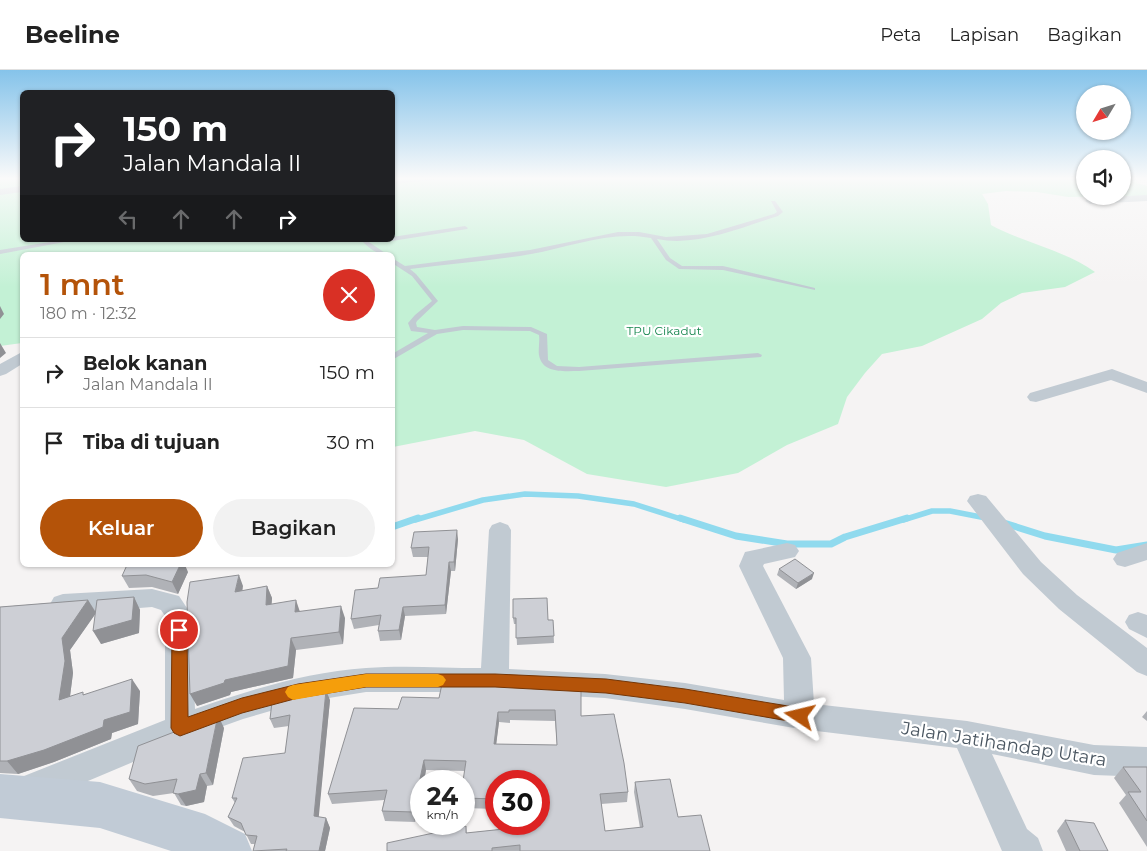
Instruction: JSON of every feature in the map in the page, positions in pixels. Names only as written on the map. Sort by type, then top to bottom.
[{"type":"street","points":[[0,371],[20,358]]},
{"type":"street","points":[[1036,398],[1112,374],[1147,388]]},
{"type":"street","points":[[978,501],[1032,568],[1068,602],[1147,664]]},
{"type":"street","points":[[495,680],[500,530]]},
{"type":"street","points":[[788,551],[753,558],[751,566],[797,658],[800,716]]},
{"type":"street","points":[[1125,559],[1147,551]]},
{"type":"street","points":[[38,605],[152,598],[170,603],[178,614],[180,728]]},
{"type":"street","name":"Jalan Jatihandap Utara","points":[[7,796],[180,728],[242,706],[298,691],[366,680],[495,680],[606,686],[685,696],[800,716],[967,735],[1094,760],[1147,762]]},
{"type":"street","points":[[967,735],[1015,841],[1025,851]]},
{"type":"street","points":[[7,796],[100,805],[206,838],[228,851]]},
{"type":"lane","points":[[406,268],[530,252],[618,234],[639,234],[666,239],[708,236],[767,219],[775,214]]},
{"type":"lane","points":[[395,239],[465,228]]},
{"type":"lane","points":[[653,237],[668,259],[681,268],[723,268],[813,289]]},
{"type":"lane","points":[[0,252],[60,242]]},
{"type":"lane","points":[[367,242],[381,252]]},
{"type":"lane","points":[[395,262],[406,268],[424,286],[435,301],[416,316],[412,323],[414,329],[435,332],[463,328],[531,329],[543,334],[543,357],[547,365],[556,368],[579,369],[758,355]]},
{"type":"lane","points":[[395,356],[435,332]]},
{"type":"green space","name":"TPU Cikadut","points":[[0,214],[20,214],[20,242],[395,242],[395,214],[989,214],[991,225],[1057,252],[1095,272],[1065,287],[1022,293],[1001,303],[982,319],[922,346],[882,354],[847,397],[838,424],[787,445],[738,473],[666,487],[587,474],[524,440],[475,431],[395,447],[395,252],[20,252],[20,343],[0,346]]},
{"type":"building","points":[[457,530],[454,562],[449,562],[445,605],[403,607],[399,630],[378,631],[381,615],[351,619],[355,590],[378,588],[380,578],[426,575],[429,547],[411,548],[414,532]]},
{"type":"building","points":[[795,559],[814,573],[798,583],[779,569]]},
{"type":"building","points":[[126,567],[179,567],[172,582],[146,575],[122,576]]},
{"type":"building","points":[[239,575],[235,592],[267,586],[266,605],[296,600],[295,612],[341,606],[339,632],[291,638],[288,666],[225,680],[224,683],[190,694],[187,602],[190,582]]},
{"type":"building","points":[[134,597],[132,620],[93,631],[97,600]]},
{"type":"building","points":[[547,598],[548,620],[553,620],[554,636],[516,638],[516,618],[513,618],[513,599]]},
{"type":"building","points":[[88,600],[62,638],[65,661],[59,700],[83,692],[83,695],[132,679],[130,712],[104,720],[103,727],[44,750],[7,761],[0,761],[0,607]]},
{"type":"building","points":[[442,684],[581,688],[581,716],[614,714],[624,763],[628,792],[600,794],[605,831],[643,827],[635,782],[670,779],[678,817],[701,815],[710,851],[520,851],[520,845],[492,848],[492,851],[387,851],[387,843],[424,835],[475,835],[475,832],[485,831],[485,835],[550,835],[550,770],[485,770],[485,799],[475,798],[475,770],[465,770],[466,761],[424,760],[422,770],[410,770],[410,812],[382,811],[387,790],[328,794],[354,708],[398,709],[402,697],[439,698]],"holes":[[[509,710],[555,710],[557,745],[494,744],[498,712],[509,712]]]},
{"type":"building","points":[[326,690],[314,816],[326,818],[319,851],[286,851],[287,849],[253,851],[257,836],[246,835],[241,823],[228,817],[237,798],[232,798],[243,758],[285,753],[290,715],[270,719],[272,702],[295,695]]},
{"type":"building","points":[[218,715],[206,773],[200,774],[196,790],[178,794],[173,793],[177,779],[145,784],[129,779],[138,746]]},
{"type":"building","points":[[1123,767],[1147,767],[1147,821],[1128,792],[1141,792]]},
{"type":"building","points":[[1065,820],[1094,823],[1108,851],[1080,851]]},
{"type":"waterway","points":[[415,520],[483,500],[525,494],[578,496],[634,504],[684,520]]},
{"type":"waterway","points":[[903,520],[932,511],[950,511],[986,518]]},
{"type":"waterway","points":[[395,526],[418,518]]},
{"type":"waterway","points":[[680,518],[736,536],[787,544],[831,544],[845,537],[907,518]]},
{"type":"waterway","points":[[1004,523],[1045,536],[1116,550],[1147,545]]},
{"type":"slow traffic","points":[[293,692],[366,680],[438,680]]},
{"type":"route","points":[[179,630],[180,728],[242,706],[298,691],[366,680],[495,680],[606,686],[685,696],[800,716]]}]
